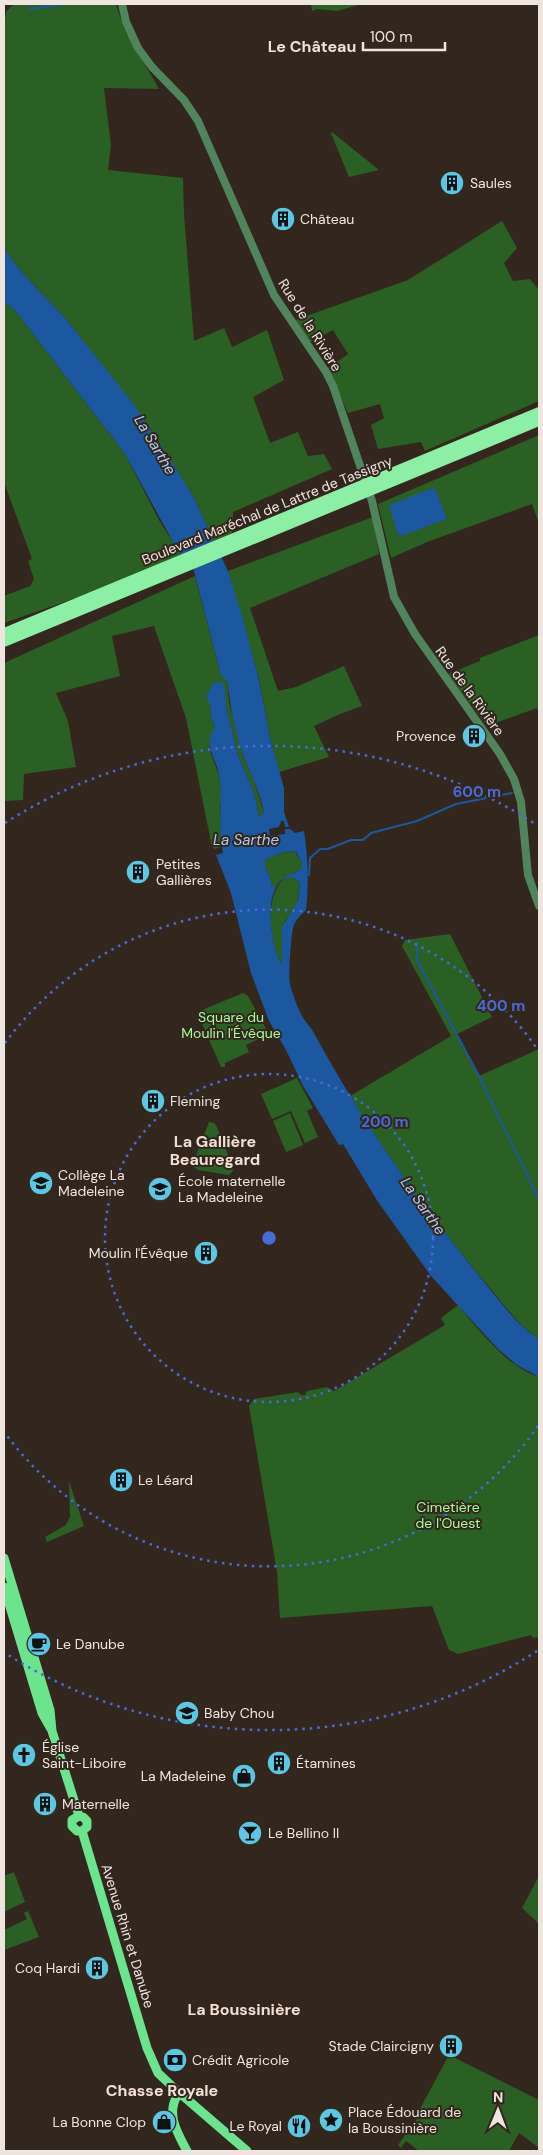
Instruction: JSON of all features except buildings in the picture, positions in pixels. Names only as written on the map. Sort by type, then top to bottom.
[{"type":"highway","name":"Boulevard Maréchal de Lattre de Tassigny","points":[[382,482],[539,412]]},
{"type":"highway","name":"Boulevard Maréchal de Lattre de Tassigny","points":[[4,642],[157,575],[382,482],[539,421]]},
{"type":"highway","name":"Boulevard Maréchal de Lattre de Tassigny","points":[[4,633],[157,575]]},
{"type":"highway","points":[[4,628],[50,614]]},
{"type":"main road","points":[[4,1558],[47,1698],[50,1710],[50,1728]]},
{"type":"main road","points":[[4,1587],[42,1713],[50,1728]]},
{"type":"main road","name":"Avenue Rhin et Danube","points":[[50,1728],[79,1816],[85,1818],[87,1823],[86,1828],[82,1831],[148,2048],[158,2073],[178,2094],[247,2151]]},
{"type":"main road","points":[[178,2094],[172,2105],[172,2112],[175,2124],[187,2151]]},
{"type":"street","name":"Rue de la Rivière","points":[[122,4],[126,22],[138,48],[152,67],[184,100],[198,122],[274,295],[326,372],[333,386],[373,506],[394,597],[414,634],[500,754],[514,779],[521,802],[528,876],[539,906]]},
{"type":"green space","points":[[14,4],[116,4],[124,28],[159,89],[104,88],[111,145],[108,170],[183,178],[194,341],[224,328],[232,347],[267,330],[284,380],[253,397],[270,443],[298,432],[308,456],[324,454],[332,469],[233,512],[232,533],[215,543],[194,498],[144,419],[65,318],[18,268],[4,248],[4,27],[6,12]]},
{"type":"green space","points":[[311,4],[362,4],[337,11],[317,9],[312,11]]},
{"type":"green space","points":[[332,132],[379,170],[349,177]]},
{"type":"green space","points":[[502,221],[517,248],[504,263],[513,281],[530,279],[539,290],[539,401],[425,451],[421,442],[378,449],[371,425],[384,418],[380,404],[348,413],[328,368],[348,354],[333,330],[310,342],[295,320],[408,280]]},
{"type":"green space","points":[[4,301],[18,314],[125,454],[159,520],[181,555],[102,589],[4,623],[4,596],[30,586],[34,579],[28,561],[32,559],[4,482]]},
{"type":"green space","points":[[539,435],[539,524],[532,504],[427,542],[391,558],[378,504]]},
{"type":"green space","points":[[373,517],[379,554],[250,608],[278,691],[296,687],[344,666],[362,706],[314,726],[329,757],[279,772],[258,675],[228,571]]},
{"type":"green space","points":[[195,576],[220,672],[227,680],[229,702],[243,755],[264,812],[259,817],[254,793],[238,755],[225,702],[210,704],[211,717],[215,727],[209,748],[219,775],[222,800],[220,805],[221,847],[215,849],[212,847],[186,718],[154,626],[112,636],[120,676],[56,693],[68,721],[76,767],[24,774],[23,800],[5,801],[4,663]]},
{"type":"green space","points":[[539,635],[539,715],[537,708],[487,726],[448,674],[480,661],[480,658]]},
{"type":"green space","points":[[288,851],[295,852],[302,863],[302,867],[297,872],[285,876],[275,887],[272,887],[265,867],[265,861],[268,858]]},
{"type":"green space","points":[[288,877],[293,877],[300,883],[297,905],[285,921],[282,965],[274,945],[271,918],[275,893],[280,883]]},
{"type":"green space","points":[[450,934],[492,1017],[457,1034],[479,1076],[539,1049],[539,1339],[510,1312],[448,1237],[397,1168],[350,1096],[451,1036],[402,946],[405,940]]},
{"type":"green space","name":"Square du Moulin l'Évêque","points":[[243,993],[248,996],[269,1034],[246,1045],[249,1052],[225,1063],[225,1067],[221,1067],[197,1012]]},
{"type":"green space","points":[[297,1078],[313,1108],[307,1111],[318,1137],[305,1143],[291,1111],[272,1119],[261,1094]]},
{"type":"green space","points":[[290,1113],[303,1145],[286,1152],[273,1121]]},
{"type":"green space","points":[[209,1122],[214,1123],[217,1127],[232,1165],[233,1171],[229,1175],[198,1170],[192,1166]]},
{"type":"green space","name":"Cimetière de l'Ouest","points":[[458,1305],[494,1347],[516,1365],[539,1377],[539,1637],[533,1638],[531,1635],[458,1654],[449,1650],[432,1606],[280,1618],[277,1572],[249,1406],[254,1399],[298,1392],[301,1395],[305,1395],[307,1391],[327,1387],[334,1391],[445,1325],[441,1318]]},
{"type":"green space","points":[[69,1481],[84,1526],[47,1542],[45,1537],[66,1525],[70,1517]]},
{"type":"green space","points":[[14,1872],[25,1902],[4,1912],[4,1876]]},
{"type":"green space","points":[[539,1876],[539,1924],[522,1908]]},
{"type":"green space","points":[[28,1911],[39,1937],[4,1950],[4,1930],[27,1919],[24,1913]]},
{"type":"green space","points":[[449,2055],[539,2100],[539,2148],[519,2133],[509,2151],[419,2151],[406,2141],[401,2148],[398,2145],[417,2119],[415,2118]]},
{"type":"water","name":"La Sarthe","points":[[4,248],[18,268],[65,318],[132,402],[194,498],[228,571],[243,619],[258,676],[271,742],[284,788],[284,812],[289,827],[285,827],[284,821],[281,821],[279,827],[269,829],[270,836],[285,834],[285,829],[290,829],[295,833],[304,831],[308,870],[306,910],[293,928],[289,980],[297,1005],[351,1098],[390,1158],[432,1216],[506,1309],[522,1326],[539,1339],[539,1377],[517,1365],[498,1349],[431,1276],[378,1202],[343,1144],[339,1145],[303,1086],[286,1050],[269,1021],[251,973],[231,893],[216,855],[223,853],[220,834],[220,785],[210,745],[211,733],[215,727],[211,717],[210,704],[206,697],[213,684],[218,681],[224,684],[226,706],[238,755],[254,793],[259,817],[264,812],[238,738],[227,680],[223,678],[220,672],[193,567],[179,553],[125,454],[18,314],[4,301]],"holes":[[[288,851],[296,852],[302,867],[297,872],[285,876],[275,887],[272,887],[265,867],[265,861],[268,858]],[[293,877],[300,883],[298,901],[282,927],[282,965],[274,944],[271,914],[272,900],[276,888],[283,880]]]},
{"type":"water","points":[[430,489],[435,489],[447,519],[401,536],[397,532],[389,505]]},
{"type":"waterway","points":[[29,9],[66,4]]},
{"type":"waterway","points":[[309,875],[310,858],[320,849],[328,849],[351,840],[363,840],[371,833],[417,821],[456,804],[512,793]]},
{"type":"waterway","points":[[417,943],[417,960],[479,1076],[539,1200]]},
{"type":"place","name":"Saules","points":[[452,183]]},
{"type":"place","name":"Château","points":[[283,219]]},
{"type":"place","name":"Provence","points":[[474,736]]},
{"type":"place","name":"Petites Gallières","points":[[138,872]]},
{"type":"place","name":"Fleming","points":[[153,1101]]},
{"type":"place","name":"Collège La Madeleine","points":[[41,1183]]},
{"type":"place","name":"École maternelle La Madeleine","points":[[160,1189]]},
{"type":"place","name":"Moulin l'Évêque","points":[[206,1253]]},
{"type":"place","name":"Le Léard","points":[[121,1480]]},
{"type":"place","name":"Le Danube","points":[[39,1644]]},
{"type":"place","name":"Baby Chou","points":[[187,1713]]},
{"type":"place","name":"Église Saint-Liboire","points":[[24,1755]]},
{"type":"place","name":"Étamines","points":[[279,1763]]},
{"type":"place","name":"La Madeleine","points":[[244,1776]]},
{"type":"place","name":"Maternelle","points":[[45,1804]]},
{"type":"place","name":"Le Bellino II","points":[[250,1833]]},
{"type":"place","name":"Coq Hardi","points":[[97,1968]]},
{"type":"place","name":"Stade Claircigny","points":[[451,2046]]},
{"type":"place","name":"Crédit Agricole","points":[[175,2060]]},
{"type":"place","name":"Place Édouard de la Boussinière","points":[[331,2120]]},
{"type":"place","name":"La Bonne Clop","points":[[164,2122]]},
{"type":"place","name":"Le Royal","points":[[299,2126]]},
{"type":"district","name":"Le Château","points":[[312,46]]},
{"type":"district","name":"La Gallière Beauregard","points":[[215,1150]]},
{"type":"district","name":"La Boussinière","points":[[244,2009]]},
{"type":"district","name":"Chasse Royale","points":[[162,2090]]}]
